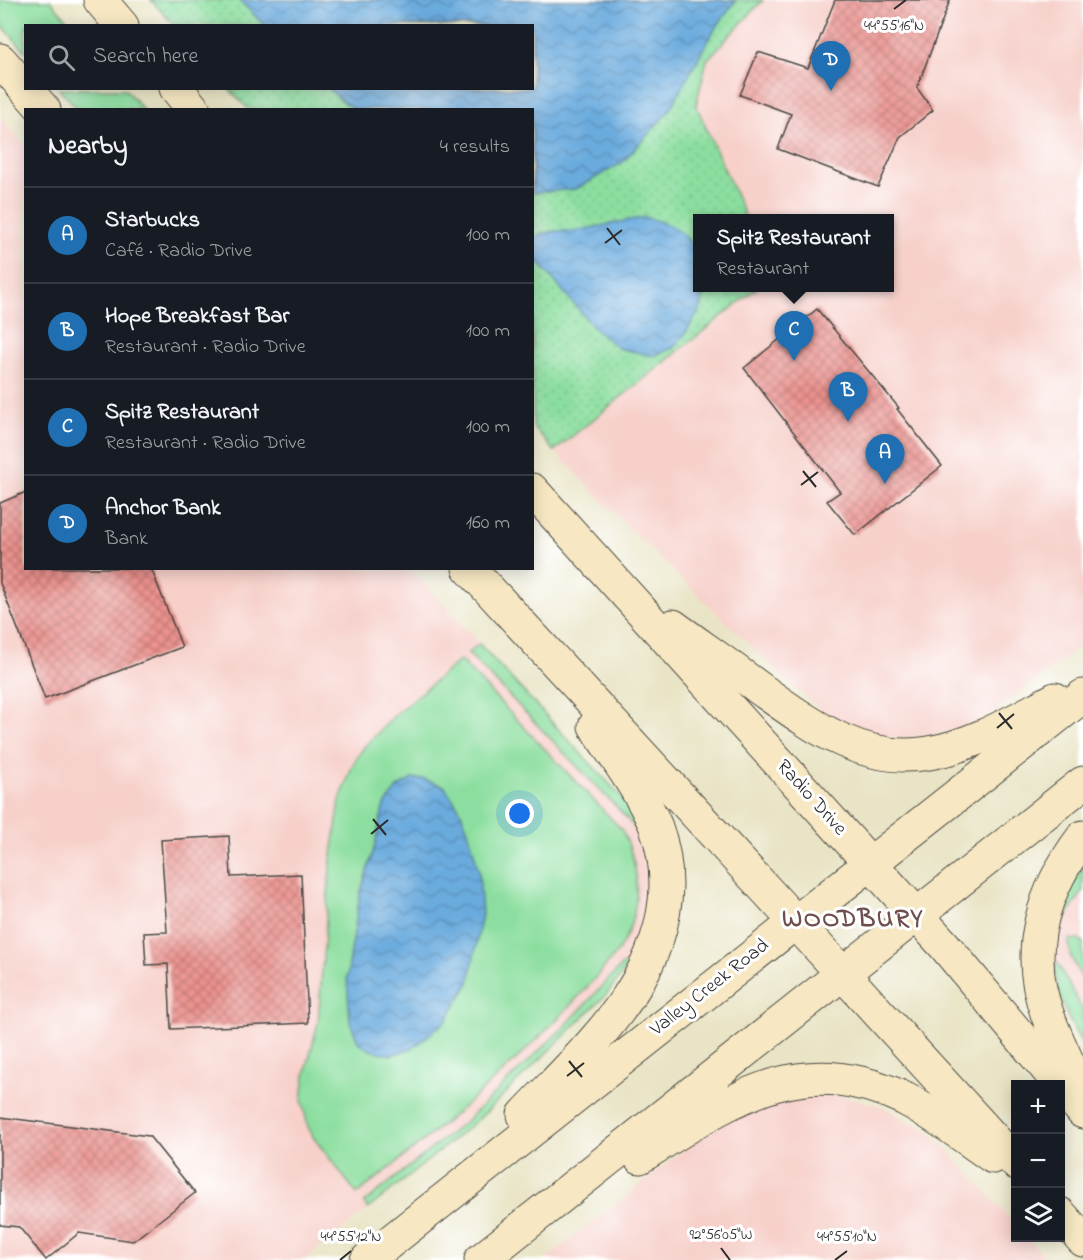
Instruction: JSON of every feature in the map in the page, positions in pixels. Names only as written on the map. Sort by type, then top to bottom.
[{"type":"main road","points":[[100,0],[120,24]]},
{"type":"main road","points":[[0,60],[24,87]]},
{"type":"main road","points":[[26,90],[42,108]]},
{"type":"main road","points":[[178,90],[192,108]]},
{"type":"main road","name":"Radio Drive","points":[[534,492],[944,945],[1083,1112]]},
{"type":"main road","points":[[471,570],[1011,1158]]},
{"type":"main road","points":[[623,590],[818,728],[848,743],[885,754],[928,753],[965,743],[1083,684]]},
{"type":"main road","points":[[451,1194],[594,1039],[628,998],[655,949],[663,918],[666,895],[665,866],[656,828],[637,792],[548,653]]},
{"type":"main road","name":"Valley Creek Road","points":[[367,1260],[1083,696]]},
{"type":"main road","points":[[488,1255],[1083,783]]},
{"type":"main road","points":[[1083,837],[1062,868],[1046,902],[1039,929],[1037,956],[1041,992],[1047,1015],[1083,1094]]},
{"type":"main road","points":[[488,1255],[710,1113],[753,1091],[792,1081],[815,1079],[848,1082],[896,1095],[933,1116],[1011,1170]]},
{"type":"main road","points":[[1065,1220],[1083,1240]]},
{"type":"shaded area","points":[[763,0],[1083,0],[1083,644],[976,723],[931,736],[899,738],[869,733],[847,725],[823,712],[787,681],[618,517],[554,451],[752,292],[894,292],[894,214],[744,214],[696,105],[707,60]]},
{"type":"shaded area","points":[[0,118],[24,145],[24,570],[412,570],[617,792],[639,829],[648,857],[650,886],[644,931],[623,975],[615,986],[470,1128],[304,1260],[0,1260]]},
{"type":"shaded area","points":[[1083,864],[1083,1044],[1067,1019],[1054,963],[1058,919]]},
{"type":"shaded area","points":[[800,1096],[847,1097],[878,1105],[921,1127],[947,1149],[1011,1220],[1011,1242],[1031,1242],[1047,1260],[545,1260],[700,1137],[761,1104]]},
{"type":"green space","points":[[0,0],[50,0],[71,24],[24,24],[24,50],[0,23]]},
{"type":"green space","points":[[151,0],[763,0],[707,60],[696,105],[744,214],[693,214],[693,292],[752,292],[554,451],[534,428],[534,108],[247,108],[230,90],[534,90],[534,24],[173,24]]},
{"type":"green space","points":[[60,90],[126,90],[142,108],[77,108]]},
{"type":"green space","points":[[479,644],[617,792],[639,829],[635,828],[468,653]]},
{"type":"green space","points":[[460,660],[622,830],[629,845],[636,875],[632,922],[618,951],[590,984],[527,1049],[426,1139],[357,1194],[314,1138],[308,1127],[302,1100],[305,1075],[318,1023],[330,869],[340,800],[353,764],[364,747],[396,714]]},
{"type":"green space","points":[[1083,864],[1083,891],[1064,920],[1059,919],[1064,900]]},
{"type":"green space","points":[[1069,939],[1083,941],[1083,980],[1070,955]]},
{"type":"green space","points":[[1057,962],[1083,1011],[1083,1044],[1067,1015],[1060,995],[1054,963]]},
{"type":"green space","points":[[626,963],[630,964],[605,996],[479,1119],[368,1209],[364,1203],[466,1121],[565,1026]]},
{"type":"water","points":[[239,0],[736,0],[713,32],[669,111],[622,163],[576,189],[534,193],[534,108],[353,108],[330,90],[534,90],[534,24],[263,24]]},
{"type":"water","points":[[645,217],[672,227],[688,240],[693,248],[693,292],[703,292],[702,306],[685,334],[673,348],[653,356],[618,348],[595,329],[534,257],[534,240],[538,235],[553,231],[575,231]]},
{"type":"water","points":[[412,779],[423,779],[444,786],[459,808],[468,830],[479,872],[482,914],[469,983],[446,1021],[413,1048],[391,1055],[370,1050],[358,1042],[350,1022],[347,978],[360,894],[374,849],[383,808],[397,788]]},
{"type":"building","points":[[835,0],[950,0],[917,88],[933,110],[900,137],[878,187],[778,149],[791,114],[740,95],[758,52],[808,68]]},
{"type":"building","points":[[817,309],[899,408],[897,409],[942,466],[855,535],[827,501],[840,492],[744,368]]},
{"type":"building","points":[[24,493],[24,570],[152,570],[182,647],[45,699],[0,583],[0,503]]},
{"type":"building","points":[[229,836],[231,877],[301,874],[308,1023],[171,1029],[168,964],[146,965],[144,933],[167,932],[161,840]]},
{"type":"building","points":[[0,1117],[149,1136],[195,1193],[133,1241],[79,1233],[46,1260],[19,1227],[0,1225]]},
{"type":"place","name":"Anchor Bank","points":[[831,91]]},
{"type":"place","name":"Spitz Restaurant","points":[[794,361]]},
{"type":"place","name":"Hope Breakfast Bar","points":[[848,422]]},
{"type":"place","name":"Starbucks","points":[[885,484]]},
{"type":"district","name":"WOODBURY","points":[[853,920]]}]
